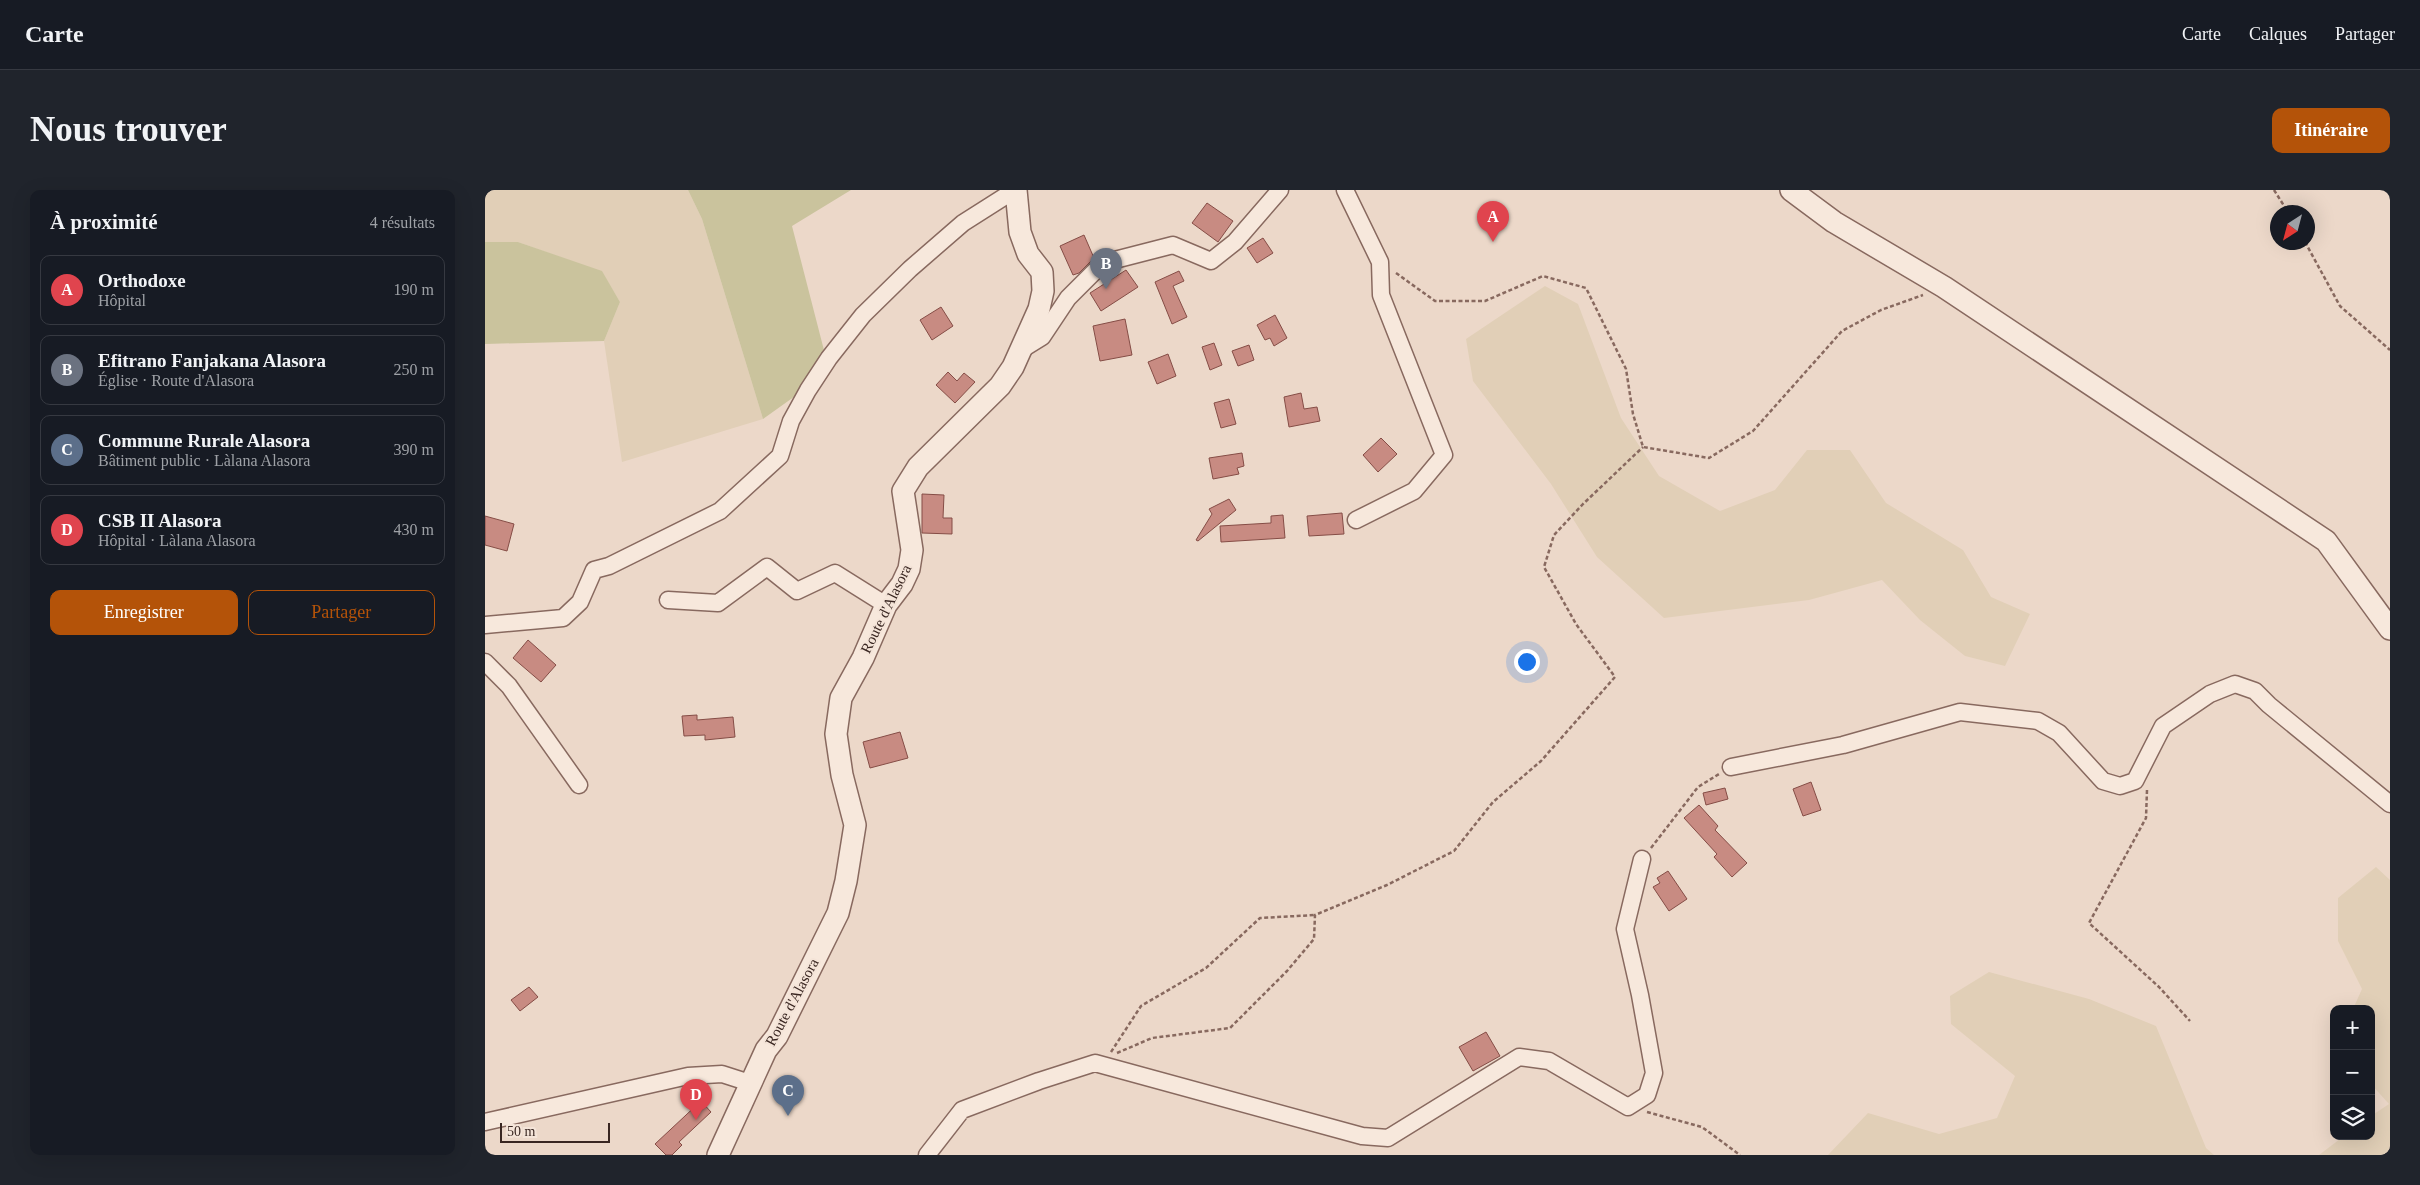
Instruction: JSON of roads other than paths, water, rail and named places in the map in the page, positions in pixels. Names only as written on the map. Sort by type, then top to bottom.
[{"type":"street","name":"Route d'Alasora","points":[[718,1155],[750,1083],[767,1050],[777,1036],[838,913],[855,825],[842,775],[836,734],[841,698],[863,658],[886,604],[902,584],[909,569],[912,550],[903,491],[918,467],[1000,386],[1021,350],[1039,309],[1043,291],[1042,272],[1028,254],[1020,232],[1015,190]]},
{"type":"street","points":[[485,625],[563,618],[580,602],[594,570],[609,566],[720,511],[780,456],[791,421],[808,390],[829,358],[863,315],[910,269],[963,223],[1015,190]]},
{"type":"street","points":[[1021,350],[1042,337],[1068,298],[1103,263],[1173,245],[1211,261],[1235,242],[1280,190]]},
{"type":"street","points":[[1345,190],[1380,262],[1381,295],[1443,455],[1414,491],[1356,520]]},
{"type":"street","points":[[1791,190],[1834,222],[1944,287],[2325,540],[2390,628]]},
{"type":"street","points":[[668,600],[718,603],[767,567],[797,591],[835,573],[886,604]]},
{"type":"street","points":[[485,662],[509,686],[579,784]]},
{"type":"street","points":[[1731,767],[1843,744],[1959,712],[2039,722],[2059,733],[2103,781],[2120,786],[2135,781],[2163,726],[2210,694],[2235,684],[2255,691],[2269,705],[2390,804]]},
{"type":"street","points":[[927,1155],[962,1110],[1039,1080],[1095,1063],[1362,1136],[1388,1138],[1519,1058],[1549,1062],[1627,1107],[1647,1095],[1654,1072],[1640,995],[1625,929],[1642,859]]},
{"type":"street","points":[[485,1122],[688,1076],[722,1074],[750,1083]]},
{"type":"place","name":"Orthodoxe","points":[[1493,242]]},
{"type":"place","name":"Efitrano Fanjakana Alasora","points":[[1106,289]]},
{"type":"place","name":"Commune Rurale Alasora","points":[[788,1116]]},
{"type":"place","name":"CSB II Alasora","points":[[696,1120]]}]
